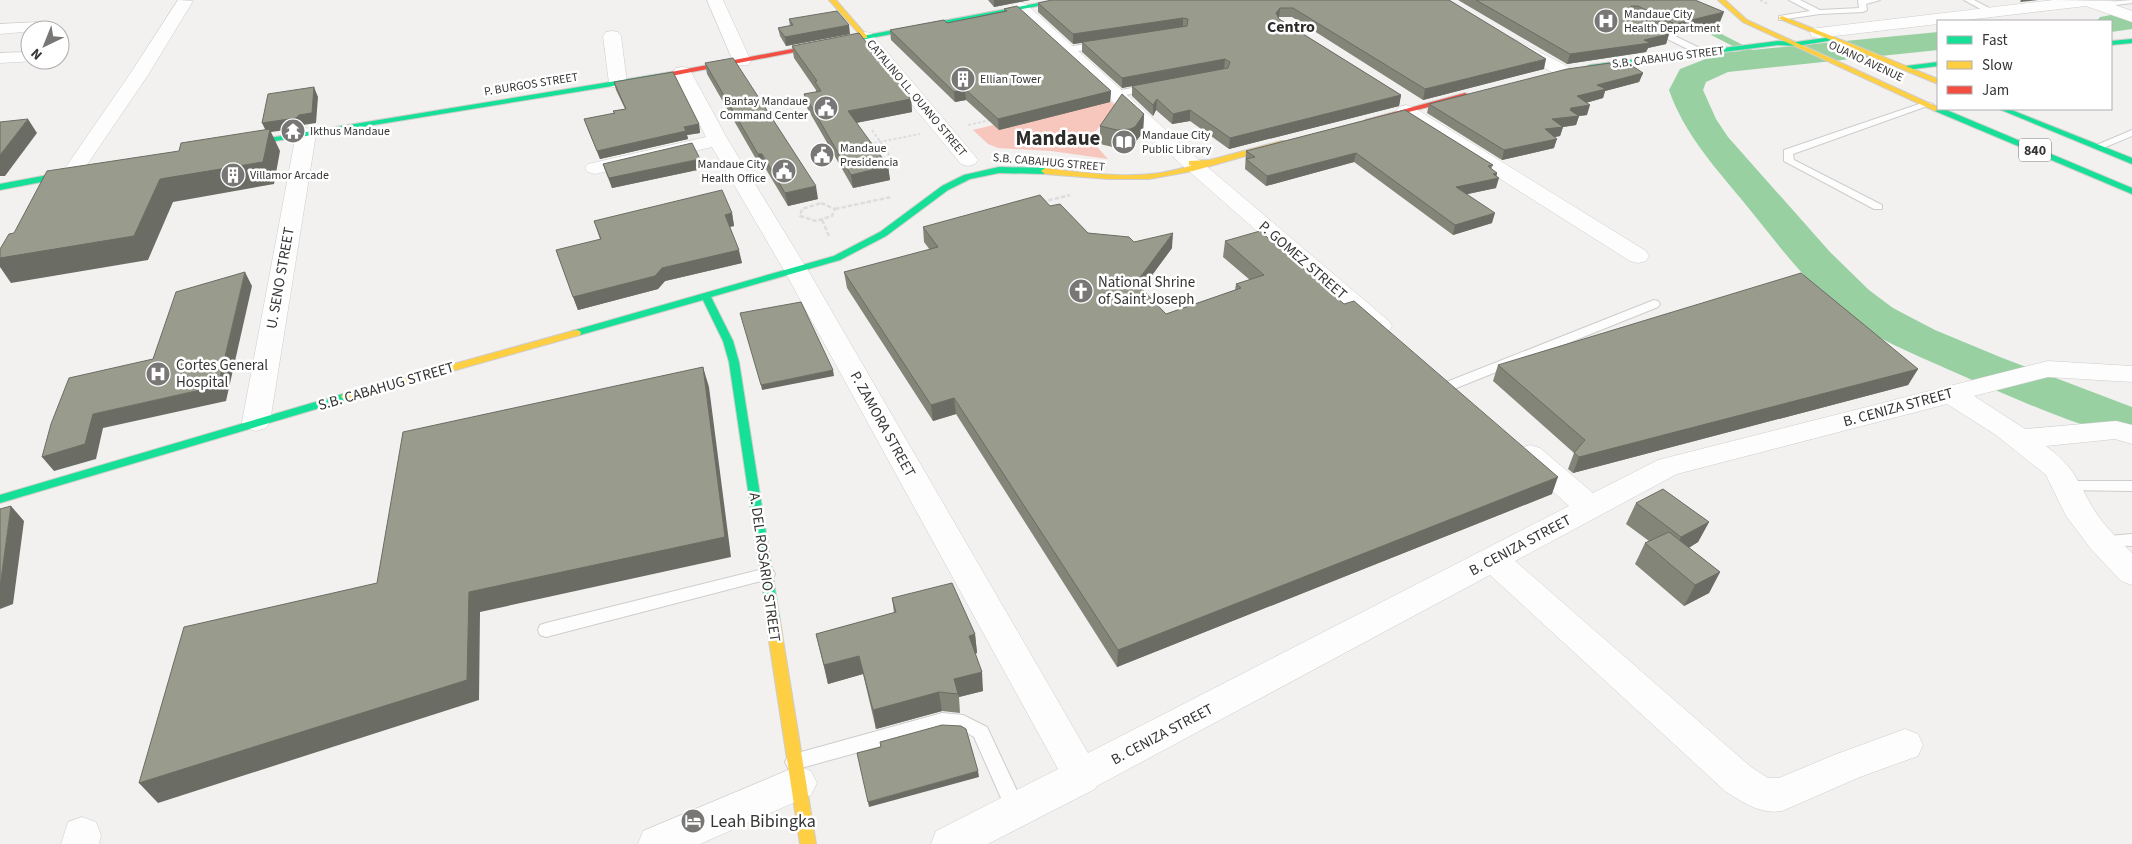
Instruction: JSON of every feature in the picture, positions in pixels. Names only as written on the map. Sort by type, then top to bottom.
[{"type":"main road","points":[[832,0],[865,37]]},
{"type":"main road","name":"P. BURGOS STREET","points":[[230,147],[682,72],[1020,7],[1066,0]]},
{"type":"main road","name":"840","points":[[1722,0],[1749,7]]},
{"type":"main road","name":"840","points":[[1722,0],[1745,21],[1780,40]]},
{"type":"main road","name":"OUANO AVENUE","points":[[1778,16],[1937,82]]},
{"type":"main road","name":"S.B. CABAHUG STREET","points":[[1544,76],[1571,70],[1761,45],[1780,40],[1831,38]]},
{"type":"main road","name":"S.B. CABAHUG STREET","points":[[1800,46],[1831,38]]},
{"type":"main road","name":"OUANO AVENUE","points":[[1780,40],[1800,46],[1935,107]]},
{"type":"main road","points":[[1906,68],[1937,64]]},
{"type":"main road","points":[[1359,123],[1408,105],[1476,93]]},
{"type":"main road","name":"OUANO AVENUE","points":[[1942,110],[2132,192]]},
{"type":"main road","name":"840","points":[[2005,110],[2132,161]]},
{"type":"main road","name":"S.B. CABAHUG STREET","points":[[0,499],[256,422],[706,296],[786,270],[825,262],[874,239],[897,224],[936,188],[970,164],[1134,179],[1199,165],[1292,140]]},
{"type":"main road","name":"S.B. CABAHUG STREET","points":[[1033,159],[1108,168],[1199,165]]},
{"type":"main road","points":[[0,187],[80,172]]},
{"type":"main road","name":"S.B. CABAHUG STREET","points":[[786,270],[828,244]]},
{"type":"main road","name":"A. DEL ROSARIO STREET","points":[[706,296],[728,341],[734,362],[808,844]]},
{"type":"street","points":[[715,0],[742,61]]},
{"type":"street","points":[[80,172],[185,1]]},
{"type":"street","points":[[2086,1],[2120,9]]},
{"type":"street","name":"S.B. CABAHUG STREET","points":[[1959,20],[2086,1]]},
{"type":"street","name":"P. GOMEZ STREET","points":[[1020,7],[1066,50],[1084,70],[1199,165],[1397,341]]},
{"type":"street","name":"S.B. CABAHUG STREET","points":[[1987,16],[2120,9]]},
{"type":"street","name":"S.B. CABAHUG STREET","points":[[1831,38],[1937,23]]},
{"type":"street","name":"S.B. CABAHUG STREET","points":[[1831,38],[1937,26]]},
{"type":"street","points":[[0,29],[20,28]]},
{"type":"street","points":[[612,36],[618,83]]},
{"type":"street","points":[[1502,36],[1571,70]]},
{"type":"street","name":"CATALINO LL. OUANO STREET","points":[[865,37],[970,164]]},
{"type":"street","points":[[0,58],[20,57]]},
{"type":"street","name":"P. ZAMORA STREET","points":[[682,72],[786,270],[1082,776]]},
{"type":"street","points":[[1408,105],[1638,256]]},
{"type":"street","name":"U. SENO STREET","points":[[256,422],[306,134]]},
{"type":"street","points":[[595,168],[718,140]]},
{"type":"street","name":"B. CENIZA STREET","points":[[950,844],[1668,467],[2048,369],[2132,374]]},
{"type":"street","points":[[1441,379],[1471,405]]},
{"type":"street","points":[[1950,393],[2020,439],[2056,468],[2068,486],[2077,508],[2102,541],[2132,573]]},
{"type":"street","points":[[2020,439],[2116,430],[2132,435]]},
{"type":"street","points":[[1516,443],[1590,507]]},
{"type":"street","points":[[1492,559],[1738,779],[1756,791],[1771,797],[1782,794],[1847,766],[1905,745]]},
{"type":"street","points":[[657,844],[796,773]]},
{"type":"lane","points":[[1794,0],[1820,12]]},
{"type":"lane","points":[[1778,16],[1862,10],[1864,6],[1860,2],[1876,0]]},
{"type":"lane","points":[[1968,0],[1987,16]]},
{"type":"lane","points":[[1640,23],[1703,53]]},
{"type":"lane","points":[[1066,50],[1115,42]]},
{"type":"lane","points":[[1115,94],[1160,86]]},
{"type":"lane","points":[[1878,207],[1789,162],[1788,152],[1935,107]]},
{"type":"lane","points":[[2097,147],[2132,134]]},
{"type":"lane","points":[[1441,379],[1654,304]]},
{"type":"lane","points":[[2068,486],[2132,486]]},
{"type":"lane","points":[[2102,541],[2132,540]]},
{"type":"lane","points":[[546,630],[767,574]]},
{"type":"lane","points":[[796,773],[942,721],[957,720],[971,725],[981,732],[1016,810]]},
{"type":"path","points":[[872,130],[892,159]]},
{"type":"path","points":[[864,145],[943,130]]},
{"type":"path","points":[[1035,203],[1071,195]]},
{"type":"path","points":[[835,209],[832,216],[822,220],[804,219],[799,212],[806,205],[814,203],[828,204],[835,209],[891,196]]},
{"type":"path","points":[[822,220],[828,244]]},
{"type":"shaded area","points":[[1106,97],[1130,119],[1099,127],[1090,139],[1108,159],[1051,151],[998,148],[988,144],[973,130]]},
{"type":"building","points":[[1052,0],[1449,0],[1546,59],[1425,89],[1293,8],[1280,8],[1276,13],[1279,19],[1401,95],[1230,138],[1190,110],[1173,114],[1157,99],[1153,105],[1132,86],[1228,68],[1230,62],[1225,59],[1122,78],[1082,42],[1187,26],[1188,19],[1183,18],[1073,34],[1038,3]]},
{"type":"building","points":[[1476,0],[1695,0],[1724,12],[1675,24],[1638,6],[1631,6],[1630,13],[1661,27],[1657,28],[1669,34],[1644,40],[1650,43],[1570,54]]},
{"type":"building","points":[[1017,6],[1111,91],[998,119],[965,89],[954,92],[890,30],[944,20],[947,23],[1007,11],[1004,9]]},
{"type":"building","points":[[837,11],[849,25],[785,37],[778,28],[793,25],[789,19]]},
{"type":"building","points":[[859,33],[911,99],[848,111],[888,166],[851,175],[804,94],[821,91],[815,82],[817,81],[792,46]]},
{"type":"building","points":[[733,58],[816,186],[785,193],[762,154],[758,154],[705,63]]},
{"type":"building","points":[[1625,61],[1643,73],[1597,85],[1606,89],[1577,96],[1590,105],[1571,108],[1570,110],[1579,116],[1552,119],[1563,127],[1545,129],[1557,139],[1504,150],[1429,104],[1567,69]]},
{"type":"building","points":[[673,72],[699,124],[684,127],[686,131],[597,151],[584,119],[626,109],[614,82]]},
{"type":"building","points":[[314,87],[312,113],[299,115],[296,118],[262,123],[268,94]]},
{"type":"building","points":[[1122,94],[1144,114],[1135,127],[1130,129],[1117,130],[1100,126]]},
{"type":"building","points":[[1405,110],[1493,165],[1488,166],[1497,173],[1493,174],[1499,178],[1456,187],[1495,213],[1455,225],[1356,153],[1267,176],[1246,159],[1255,157],[1246,151]]},
{"type":"building","points":[[28,119],[0,155],[0,122]]},
{"type":"building","points":[[270,129],[263,162],[160,179],[134,236],[0,258],[0,249],[9,234],[14,233],[47,171],[179,151],[181,143]]},
{"type":"building","points":[[692,143],[700,159],[609,178],[603,164]]},
{"type":"building","points":[[722,190],[732,213],[725,215],[739,250],[662,268],[655,276],[573,297],[556,250],[601,239],[594,221]]},
{"type":"building","points":[[1040,195],[1050,206],[1060,204],[1088,233],[1129,237],[1134,242],[1173,233],[1136,283],[1166,314],[1241,288],[1236,284],[1264,275],[1225,241],[1260,231],[1344,304],[1354,301],[1558,477],[1118,650],[954,398],[931,405],[844,272],[938,247],[923,227]]},
{"type":"building","points":[[245,272],[218,386],[93,414],[85,444],[42,457],[51,424],[69,378],[153,359],[176,292]]},
{"type":"building","points":[[1801,273],[1918,369],[1579,457],[1574,453],[1585,440],[1498,365]]},
{"type":"building","points":[[801,302],[833,370],[761,385],[740,313]]},
{"type":"building","points":[[703,367],[725,537],[469,592],[467,680],[139,783],[184,627],[377,583],[403,432]]},
{"type":"building","points":[[1663,489],[1709,522],[1681,537],[1636,503]]},
{"type":"building","points":[[11,506],[0,587],[0,509]]},
{"type":"building","points":[[1669,532],[1720,572],[1695,585],[1645,543]]},
{"type":"building","points":[[952,583],[975,634],[969,636],[982,672],[954,679],[958,694],[939,692],[873,710],[859,656],[824,665],[816,634],[896,612],[892,598]]},
{"type":"building","points":[[942,725],[961,726],[966,729],[978,771],[868,802],[857,753],[881,747],[880,742]]},
{"type":"waterway","points":[[2112,23],[2132,20]]},
{"type":"waterway","points":[[1692,22],[1764,59]]},
{"type":"waterway","points":[[1937,41],[1721,63],[1692,76],[1686,90],[1698,119],[1715,145],[1815,261],[1865,309],[1905,333],[1934,346],[2025,385],[2132,424]]},
{"type":"traffic: fast","points":[[824,45],[1066,0]]},
{"type":"traffic: fast","points":[[1590,67],[1778,43],[1796,44],[1832,39]]},
{"type":"traffic: fast","points":[[2112,43],[2132,41]]},
{"type":"traffic: fast","points":[[1906,68],[1937,64]]},
{"type":"traffic: fast","points":[[238,145],[671,74]]},
{"type":"traffic: fast","points":[[1940,110],[2132,191]]},
{"type":"traffic: fast","points":[[2005,110],[2132,161]]},
{"type":"traffic: fast","points":[[576,333],[837,258],[883,234],[945,188],[967,177],[999,170],[1045,171]]},
{"type":"traffic: fast","points":[[0,187],[80,172]]},
{"type":"traffic: fast","points":[[706,296],[728,341],[734,362],[773,621]]},
{"type":"traffic: fast","points":[[0,499],[346,397]]},
{"type":"traffic: slow","points":[[832,0],[865,37]]},
{"type":"traffic: slow","points":[[1721,0],[1745,21],[1937,109]]},
{"type":"traffic: slow","points":[[1782,18],[1937,82]]},
{"type":"traffic: slow","points":[[1192,163],[1210,162],[1281,143]]},
{"type":"traffic: slow","points":[[1045,171],[1108,177],[1149,177],[1190,169],[1210,162]]},
{"type":"traffic: slow","points":[[346,397],[576,333]]},
{"type":"traffic: slow","points":[[773,621],[808,844]]},
{"type":"traffic: jam","points":[[671,74],[824,45]]},
{"type":"traffic: jam","points":[[1369,120],[1465,95]]},
{"type":"place","name":"Mandaue City Health Department","points":[[1606,21]]},
{"type":"place","name":"Ellian Tower","points":[[963,79]]},
{"type":"place","name":"Bantay Mandaue Command Center","points":[[826,108]]},
{"type":"place","name":"Ikthus Mandaue","points":[[293,131]]},
{"type":"place","name":"Mandaue City Public Library","points":[[1124,142]]},
{"type":"place","name":"Mandaue Presidencia","points":[[822,155]]},
{"type":"place","name":"Mandaue City Health Office","points":[[784,171]]},
{"type":"place","name":"Villamor Arcade","points":[[233,175]]},
{"type":"place","name":"National Shrine of Saint Joseph","points":[[1081,291]]},
{"type":"place","name":"Cortes General Hospital","points":[[158,374]]},
{"type":"place","name":"Leah Bibingka","points":[[693,821]]},
{"type":"district","name":"Centro","points":[[1291,26]]},
{"type":"district","name":"Mandaue","points":[[1058,138]]}]
